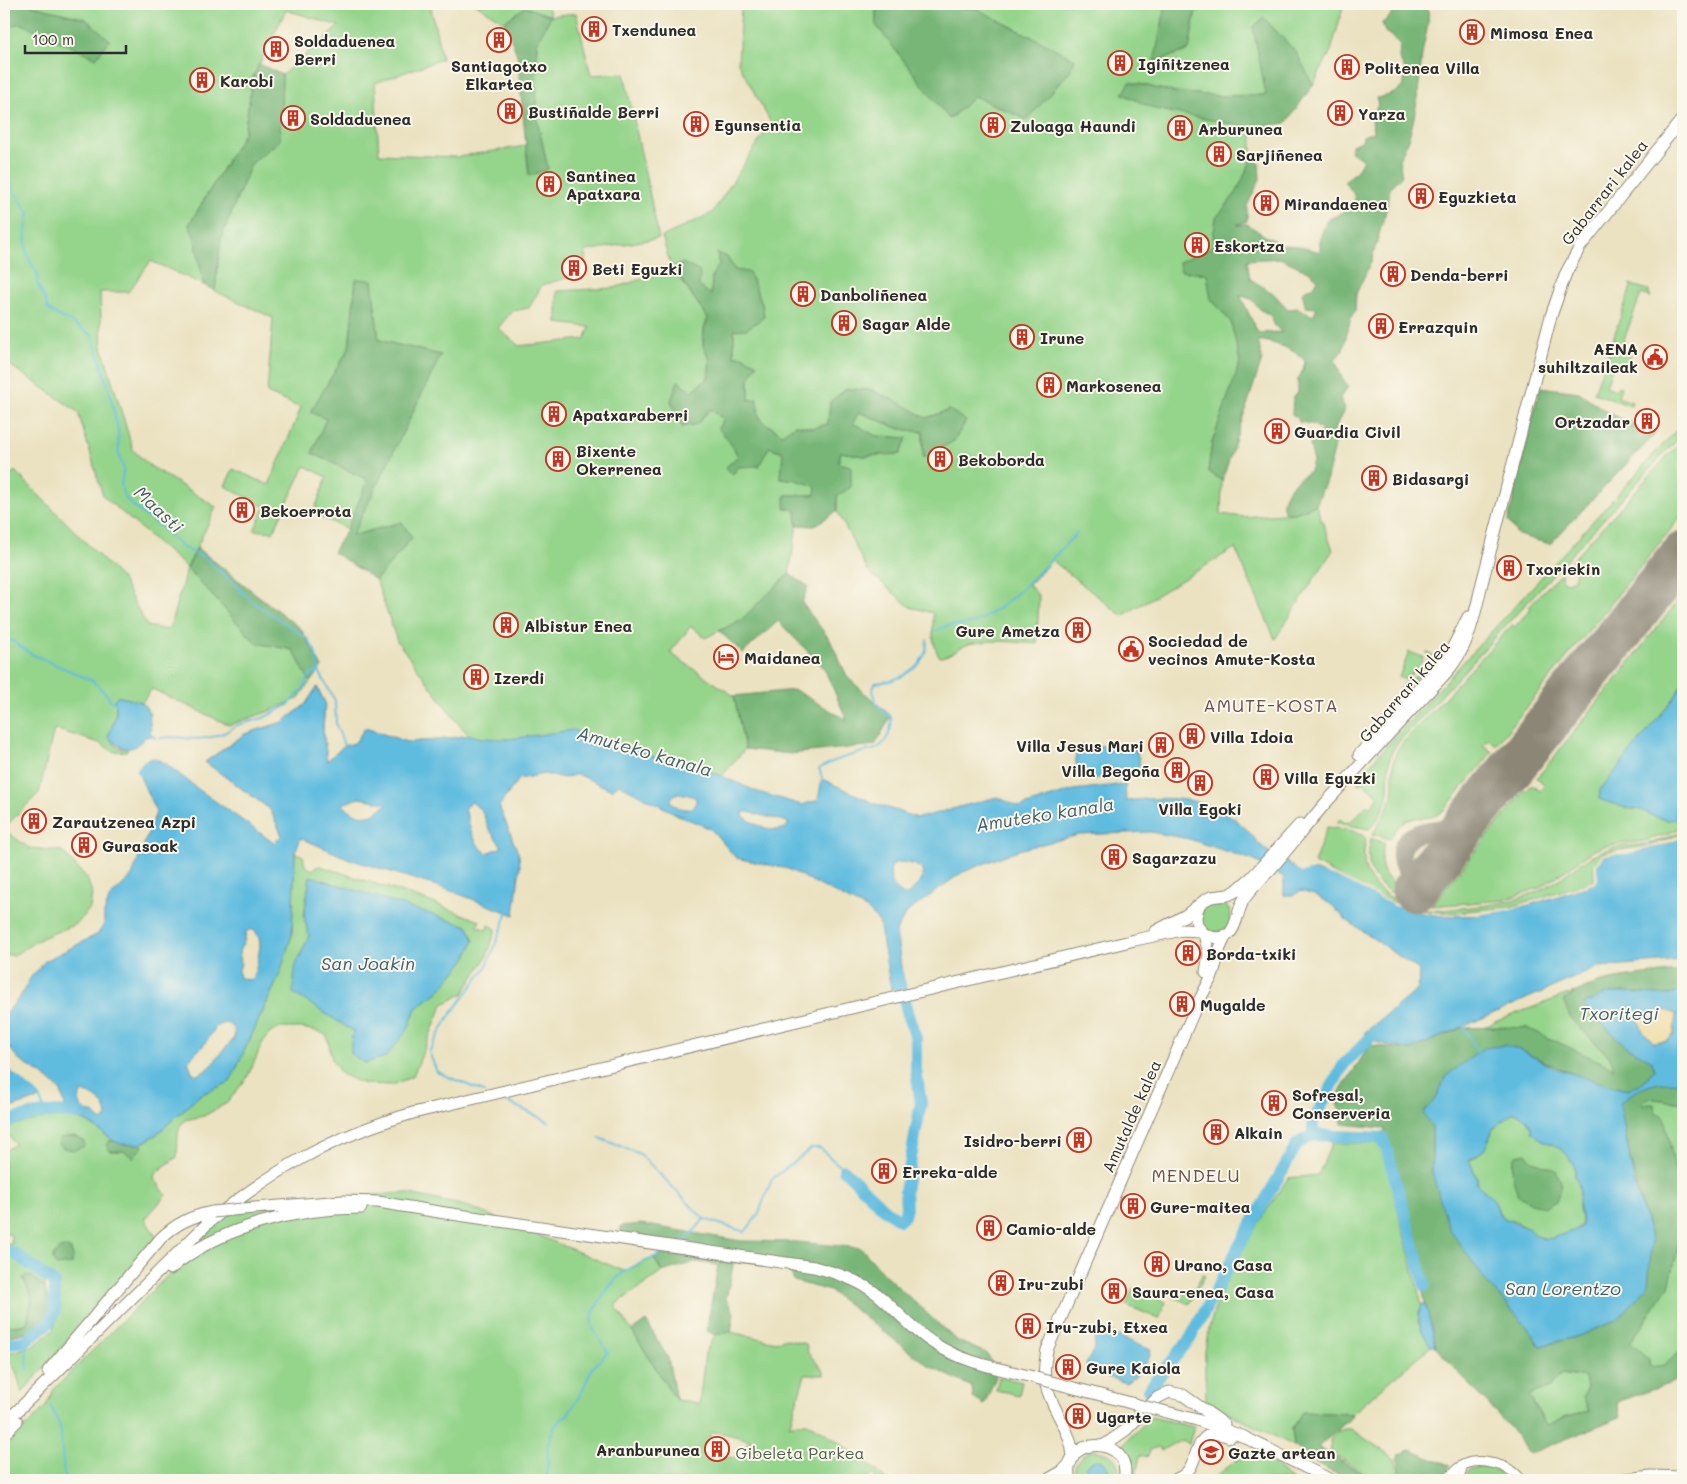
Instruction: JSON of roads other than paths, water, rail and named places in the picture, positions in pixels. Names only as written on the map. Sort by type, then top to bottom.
[{"type":"main road","name":"Gabarrari kalea","points":[[1284,848],[1459,658],[1470,633],[1551,316],[1566,272],[1580,247],[1683,118]]},
{"type":"main road","name":"Gabarrari kalea","points":[[1544,349],[1560,300],[1571,275],[1594,239],[1683,128]]},
{"type":"main road","points":[[1594,239],[1596,231],[1611,213],[1613,205]]},
{"type":"main road","name":"Gabarrari kalea","points":[[1284,848],[1450,653],[1463,630],[1482,583]]},
{"type":"main road","points":[[1135,940],[1178,920],[1210,897],[1220,897],[1236,891],[1255,879],[1284,848]]},
{"type":"main road","points":[[4,1423],[209,1222],[243,1194],[284,1167],[328,1144],[366,1128],[413,1113],[1135,940],[1182,930],[1203,932],[1217,938],[1226,936],[1234,928],[1244,900],[1255,879]]},
{"type":"main road","points":[[1220,897],[1232,904],[1237,918]]},
{"type":"main road","points":[[1200,904],[1195,918],[1203,932]]},
{"type":"main road","name":"Amutalde kalea","points":[[1195,1009],[1209,960],[1208,947],[1203,932]]},
{"type":"main road","name":"Amutalde kalea","points":[[1066,1429],[1052,1402],[1046,1385],[1047,1350],[1195,1009],[1213,974],[1220,948],[1226,936]]},
{"type":"main road","points":[[4,1423],[161,1238],[183,1221],[196,1215],[213,1212],[343,1200],[378,1202],[814,1267],[836,1273],[861,1284],[877,1295],[918,1332],[933,1344],[949,1353],[1197,1420],[1242,1436],[1331,1480]]},
{"type":"main road","points":[[4,1434],[144,1292],[192,1251],[212,1240],[251,1226],[288,1216],[354,1208],[385,1208],[445,1213]]},
{"type":"main road","points":[[144,1292],[164,1265]]},
{"type":"main road","points":[[1103,1446],[1126,1430],[1157,1398],[1169,1392],[1183,1395],[1213,1418],[1242,1436]]},
{"type":"main road","points":[[1066,1429],[1087,1446]]},
{"type":"main road","points":[[1066,1429],[1071,1443],[1070,1480]]},
{"type":"main road","points":[[1174,1480],[1190,1469],[1199,1444],[1206,1438],[1214,1435],[1225,1435],[1283,1455]]},
{"type":"main road","points":[[1046,1480],[1063,1471],[1080,1450],[1087,1446],[1103,1446],[1114,1451],[1121,1458],[1125,1469],[1124,1480]]},
{"type":"main road","points":[[1619,1480],[1651,1476],[1683,1478]]},
{"type":"street","points":[[1448,1480],[1456,1469],[1474,1461],[1498,1465],[1516,1473],[1519,1480]]},
{"type":"street","points":[[1460,1480],[1463,1466]]},
{"type":"water","points":[[1683,682],[1683,816],[1668,820],[1653,816],[1642,810],[1625,808],[1599,799],[1600,790],[1675,697]]},
{"type":"water","points":[[317,687],[325,703],[323,729],[327,761],[344,746],[355,743],[365,728],[407,742],[470,735],[482,738],[509,739],[573,730],[655,757],[686,763],[758,792],[802,805],[818,800],[822,779],[876,804],[918,818],[997,797],[1020,807],[1074,790],[1125,784],[1126,801],[1185,800],[1213,807],[1227,813],[1239,822],[1266,850],[1301,873],[1316,871],[1329,874],[1402,908],[1439,915],[1462,916],[1506,910],[1594,884],[1597,880],[1597,865],[1604,855],[1645,850],[1683,837],[1683,960],[1599,967],[1410,1050],[1379,1043],[1364,1033],[1418,989],[1419,970],[1345,919],[1332,905],[1317,896],[1301,891],[1293,895],[1284,895],[1284,877],[1255,861],[1189,839],[1151,832],[1079,835],[1018,850],[961,873],[906,913],[896,931],[904,988],[891,989],[879,922],[868,910],[788,869],[736,858],[711,829],[678,815],[619,784],[612,790],[577,774],[565,778],[544,774],[519,779],[499,806],[519,855],[520,867],[514,915],[443,888],[352,860],[301,838],[295,852],[292,934],[279,976],[230,1082],[200,1095],[157,1134],[141,1144],[121,1144],[114,1141],[86,1121],[68,1117],[61,1091],[42,1074],[20,1061],[4,1040],[4,1020],[7,1012],[20,997],[31,977],[45,961],[98,934],[104,924],[104,913],[110,897],[132,876],[156,812],[137,770],[144,761],[154,758],[165,763],[274,843],[282,835],[270,809],[205,762],[245,734],[283,722],[305,705]],"holes":[[[675,794],[696,798],[695,803],[690,808],[681,808],[670,800]],[[359,798],[387,803],[376,812],[365,816],[348,809],[342,804]],[[472,802],[482,811],[489,829],[502,847],[487,853],[478,844],[472,833],[465,807]],[[743,812],[748,812],[788,822],[787,827],[776,830],[758,825],[743,816]],[[898,862],[909,863],[920,867],[924,873],[919,883],[908,895],[904,895],[894,886],[890,876],[892,866]],[[251,929],[256,932],[260,942],[254,976],[248,980],[241,978],[239,972],[241,963],[239,951],[244,942],[246,932]],[[226,1022],[234,1029],[232,1041],[211,1066],[197,1075],[192,1072],[188,1061],[203,1046],[216,1027]],[[81,1092],[98,1100],[104,1107],[107,1116],[103,1121],[97,1118],[95,1114],[82,1109],[79,1100]]]},
{"type":"water","points":[[117,696],[142,702],[149,712],[151,736],[145,737],[136,746],[131,748],[122,747],[108,737],[115,719],[116,705],[114,700]]},
{"type":"water","points":[[1128,745],[1134,747],[1139,758],[1140,766],[1135,769],[1121,774],[1082,780],[1077,774],[1075,750],[1080,746]]},
{"type":"water","name":"San Joakin","points":[[310,876],[468,926],[474,941],[465,960],[439,991],[416,1008],[408,1029],[386,1057],[365,1063],[351,1054],[353,1031],[293,993],[295,967],[309,936],[304,916]]},
{"type":"water","name":"San Lorentzo","points":[[1683,990],[1683,1084],[1675,1082],[1658,1083],[1641,1089],[1620,1103],[1634,1182],[1652,1240],[1648,1286],[1617,1320],[1579,1336],[1540,1346],[1528,1328],[1487,1283],[1449,1228],[1432,1173],[1432,1128],[1423,1112],[1436,1099],[1446,1076],[1484,1048],[1505,1045],[1520,1050],[1555,1068],[1614,1087],[1628,1090],[1640,1085],[1654,1070],[1652,1061],[1626,1046],[1583,1005],[1604,994],[1622,992],[1670,995]],"holes":[[[1666,1010],[1676,1014],[1674,1035],[1667,1041],[1654,1043],[1642,1030],[1638,1019],[1643,1014]],[[1513,1113],[1519,1114],[1524,1118],[1532,1127],[1532,1132],[1537,1137],[1562,1150],[1573,1165],[1580,1188],[1579,1207],[1582,1221],[1581,1226],[1576,1230],[1551,1238],[1542,1238],[1528,1228],[1500,1215],[1494,1200],[1477,1184],[1477,1178],[1469,1160],[1485,1149],[1493,1129]]]},
{"type":"water","points":[[4,1066],[38,1095],[41,1098],[4,1110]]},
{"type":"water","points":[[1425,1302],[1436,1346],[1431,1346],[1420,1324],[1419,1312]]},
{"type":"water","points":[[1099,1328],[1151,1350],[1148,1360],[1142,1369],[1126,1383],[1088,1371],[1086,1363],[1095,1349],[1094,1334]]},
{"type":"water","points":[[1097,1460],[1105,1463],[1108,1471],[1105,1479],[1097,1482],[1089,1479],[1086,1471],[1089,1463]]},
{"type":"waterway","name":"Maasti","points":[[4,170],[14,191],[29,213],[26,229],[27,253],[33,268],[38,274],[37,283],[47,308],[92,335],[109,389],[118,430],[119,457],[124,468],[121,483],[124,497],[182,547],[207,559],[253,602],[307,638],[315,650],[319,671],[335,701],[336,724],[345,748]]},
{"type":"waterway","points":[[936,631],[947,626],[969,624],[980,620],[1007,602],[1032,580],[1077,533]]},
{"type":"waterway","points":[[4,639],[13,641],[31,654],[93,681],[111,701],[118,705]]},
{"type":"waterway","points":[[823,780],[819,769],[842,758],[876,749],[887,738],[891,717],[876,703],[873,693],[875,683],[890,681],[903,676],[919,664],[926,652],[927,640]]},
{"type":"waterway","points":[[160,738],[197,739],[212,737],[226,732],[237,725],[263,718],[288,705],[303,689],[309,676],[319,671]]},
{"type":"waterway","points":[[149,732],[155,738]]},
{"type":"waterway","points":[[484,1092],[437,1072],[429,1052],[448,1018],[487,966],[508,912]]},
{"type":"waterway","points":[[844,1170],[885,1210],[900,1220],[904,1216],[906,1208],[905,1191],[921,1103],[916,1070],[916,1038],[897,973]]},
{"type":"waterway","points":[[1464,1027],[1478,1053]]},
{"type":"waterway","points":[[1148,1390],[1190,1339],[1238,1248],[1298,1143],[1313,1135],[1313,1121],[1344,1064],[1371,1037],[1385,1029]]},
{"type":"waterway","points":[[4,1066],[13,1074]]},
{"type":"waterway","points":[[17,1077],[38,1095],[46,1113]]},
{"type":"waterway","points":[[497,1097],[549,1122]]},
{"type":"waterway","name":"Amuteko kanala","points":[[4,1123],[42,1113],[82,1114]]},
{"type":"waterway","points":[[1313,1135],[1382,1138],[1425,1286]]},
{"type":"waterway","points":[[599,1138],[640,1154],[704,1219]]},
{"type":"waterway","points":[[681,1242],[690,1236],[704,1219],[745,1232],[758,1215],[772,1179],[812,1148],[820,1148],[844,1170]]},
{"type":"waterway","points":[[4,1251],[13,1252],[54,1283],[55,1311],[49,1323],[25,1341],[4,1344]]},
{"type":"waterway","points":[[547,1480],[548,1442],[556,1424],[568,1414],[582,1392],[592,1368],[608,1352],[592,1325],[592,1319],[598,1304],[609,1288],[626,1271],[665,1252]]},
{"type":"waterway","points":[[25,1341],[28,1370]]},
{"type":"waterway","points":[[50,1405],[60,1426],[64,1474],[67,1480]]},
{"type":"place","name":"Txendunea","points":[[594,29]]},
{"type":"place","name":"Mimosa Enea","points":[[1472,32]]},
{"type":"place","name":"Santiagotxo Elkartea","points":[[499,40]]},
{"type":"place","name":"Soldaduenea Berri","points":[[276,49]]},
{"type":"place","name":"Igiñitzenea","points":[[1120,63]]},
{"type":"place","name":"Politenea Villa","points":[[1347,67]]},
{"type":"place","name":"Karobi","points":[[202,80]]},
{"type":"place","name":"Bustiñalde Berri","points":[[510,111]]},
{"type":"place","name":"Yarza","points":[[1340,113]]},
{"type":"place","name":"Soldaduenea","points":[[293,118]]},
{"type":"place","name":"Egunsentia","points":[[696,124]]},
{"type":"place","name":"Zuloaga Haundi","points":[[993,125]]},
{"type":"place","name":"Arburunea","points":[[1180,128]]},
{"type":"place","name":"Sarjiñenea","points":[[1219,154]]},
{"type":"place","name":"Santinea Apatxara","points":[[549,184]]},
{"type":"place","name":"Eguzkieta","points":[[1421,196]]},
{"type":"place","name":"Mirandaenea","points":[[1266,203]]},
{"type":"place","name":"Eskortza","points":[[1197,245]]},
{"type":"place","name":"Beti Eguzki","points":[[574,268]]},
{"type":"place","name":"Denda-berri","points":[[1393,274]]},
{"type":"place","name":"Danboliñenea","points":[[803,294]]},
{"type":"place","name":"Sagar Alde","points":[[844,323]]},
{"type":"place","name":"Errazquin","points":[[1381,326]]},
{"type":"place","name":"Irune","points":[[1022,337]]},
{"type":"place","name":"AENA suhiltzaileak","points":[[1655,357]]},
{"type":"place","name":"Markosenea","points":[[1049,385]]},
{"type":"place","name":"Apatxaraberri","points":[[554,414]]},
{"type":"place","name":"Ortzadar","points":[[1647,421]]},
{"type":"place","name":"Guardia Civil","points":[[1277,431]]},
{"type":"place","name":"Bixente Okerrenea","points":[[558,459]]},
{"type":"place","name":"Bekoborda","points":[[940,459]]},
{"type":"place","name":"Bidasargi","points":[[1374,478]]},
{"type":"place","name":"Bekoerrota","points":[[242,510]]},
{"type":"place","name":"Txoriekin","points":[[1509,568]]},
{"type":"place","name":"Albistur Enea","points":[[506,625]]},
{"type":"place","name":"Gure Ametza","points":[[1078,630]]},
{"type":"place","name":"Sociedad de vecinos Amute-Kosta","points":[[1131,649]]},
{"type":"place","name":"Maidanea","points":[[726,657]]},
{"type":"place","name":"Izerdi","points":[[476,677]]},
{"type":"place","name":"Villa Idoia","points":[[1192,736]]},
{"type":"place","name":"Villa Jesus Mari","points":[[1161,745]]},
{"type":"place","name":"Villa Begoña","points":[[1177,770]]},
{"type":"place","name":"Villa Eguzki","points":[[1266,777]]},
{"type":"place","name":"Villa Egoki","points":[[1200,783]]},
{"type":"place","name":"Zarautzenea Azpi","points":[[34,821]]},
{"type":"place","name":"Gurasoak","points":[[84,845]]},
{"type":"place","name":"Sagarzazu","points":[[1114,857]]},
{"type":"place","name":"Borda-txiki","points":[[1188,953]]},
{"type":"place","name":"Mugalde","points":[[1182,1004]]},
{"type":"place","name":"Sofresal, Conserveria","points":[[1274,1103]]},
{"type":"place","name":"Alkain","points":[[1216,1132]]},
{"type":"place","name":"Isidro-berri","points":[[1079,1140]]},
{"type":"place","name":"Erreka-alde","points":[[884,1171]]},
{"type":"place","name":"Gure-maitea","points":[[1133,1206]]},
{"type":"place","name":"Camio-alde","points":[[989,1228]]},
{"type":"place","name":"Urano, Casa","points":[[1157,1264]]},
{"type":"place","name":"Iru-zubi","points":[[1001,1283]]},
{"type":"place","name":"Saura-enea, Casa","points":[[1114,1291]]},
{"type":"place","name":"Iru-zubi, Etxea","points":[[1028,1326]]},
{"type":"place","name":"Gure Kaiola","points":[[1068,1367]]},
{"type":"place","name":"Ugarte","points":[[1078,1416]]},
{"type":"place","name":"Aranburunea","points":[[717,1449]]},
{"type":"place","name":"Gazte artean","points":[[1211,1452]]},
{"type":"district","name":"AMUTE-KOSTA","points":[[1271,705]]},
{"type":"district","name":"MENDELU","points":[[1196,1175]]},
{"type":"water label","name":"Txoritegi","points":[[1619,1013]]},
{"type":"park label","name":"Gibeleta Parkea","points":[[800,1452]]}]
